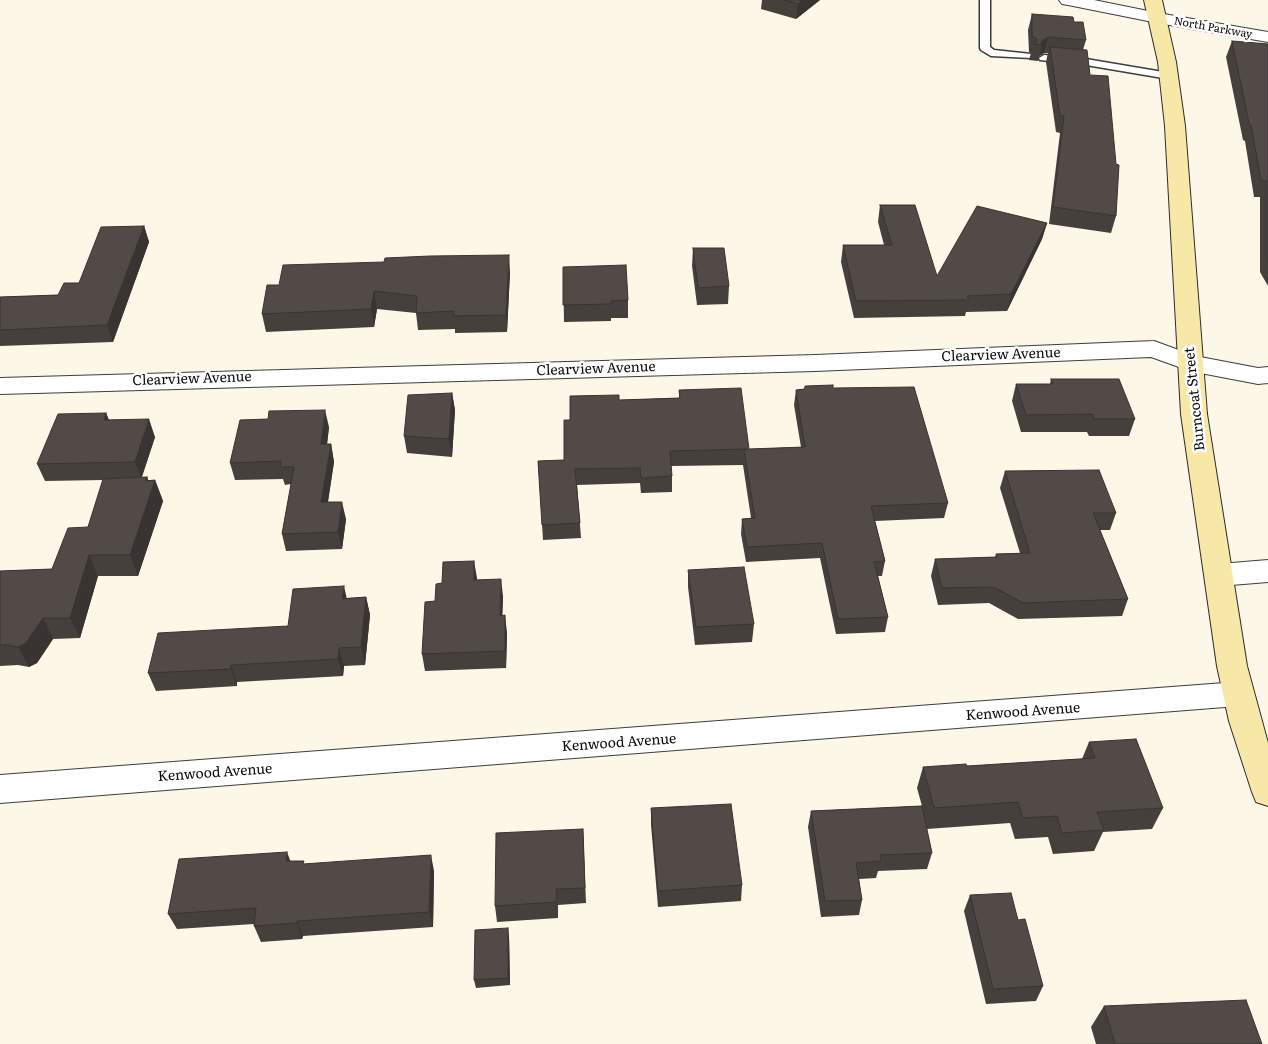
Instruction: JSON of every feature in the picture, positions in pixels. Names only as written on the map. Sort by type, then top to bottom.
[{"type":"main road","name":"Burncoat Street","points":[[1155,9],[1169,76],[1184,249],[1194,414],[1238,694],[1268,792]]},
{"type":"street","name":"North Parkway","points":[[1068,0],[1155,9],[1268,37]]},
{"type":"street","name":"Clearview Avenue","points":[[0,386],[774,364],[1154,349],[1190,363],[1258,376],[1268,374]]},
{"type":"street","points":[[1219,575],[1268,571]]},
{"type":"street","name":"Kenwood Avenue","points":[[0,789],[1238,694]]},
{"type":"lane","points":[[984,0],[985,48],[991,53],[1027,56]]},
{"type":"lane","points":[[1044,58],[1080,61],[1169,76]]},
{"type":"building","points":[[785,0],[802,0],[798,4]]},
{"type":"building","points":[[1032,14],[1073,17],[1074,22],[1083,22],[1086,40],[1048,37],[1041,42],[1042,45],[1033,44],[1036,43],[1037,39],[1032,36]]},
{"type":"building","points":[[1232,41],[1268,44],[1268,258],[1266,255],[1266,181],[1261,180]]},
{"type":"building","points":[[1050,47],[1087,50],[1090,75],[1108,76],[1116,164],[1119,165],[1116,216],[1053,207],[1064,116],[1060,116]]},
{"type":"building","points":[[880,205],[915,205],[937,276],[977,206],[1047,223],[1011,294],[967,296],[969,300],[856,301],[843,245],[892,245]]},
{"type":"building","points":[[144,226],[107,325],[0,330],[0,297],[58,295],[64,283],[79,283],[101,227]]},
{"type":"building","points":[[693,248],[724,248],[729,286],[698,288]]},
{"type":"building","points":[[509,255],[506,315],[453,316],[454,311],[416,313],[417,296],[374,291],[371,309],[262,314],[267,285],[279,285],[283,265],[384,262],[385,258],[430,256]]},
{"type":"building","points":[[626,265],[628,300],[611,301],[611,304],[563,305],[563,267]]},
{"type":"building","points":[[1051,379],[1119,379],[1135,419],[1094,419],[1093,414],[1026,415],[1016,384],[1053,384]]},
{"type":"building","points":[[833,385],[833,388],[914,387],[948,503],[871,506],[885,561],[874,562],[888,617],[838,619],[822,543],[747,547],[742,519],[755,518],[744,450],[747,449],[670,451],[672,476],[641,478],[640,468],[575,469],[580,523],[542,525],[538,461],[564,460],[564,420],[570,420],[570,396],[619,395],[619,400],[680,398],[679,390],[741,388],[749,449],[805,447],[796,390],[805,389],[805,386]]},
{"type":"building","points":[[452,393],[449,439],[404,436],[408,395]]},
{"type":"building","points":[[325,410],[321,444],[331,444],[321,502],[342,502],[338,532],[282,534],[294,467],[280,467],[281,461],[230,463],[240,420],[268,419],[269,411]]},
{"type":"building","points":[[106,413],[104,420],[149,419],[135,462],[37,464],[58,414]]},
{"type":"building","points":[[1099,470],[1116,513],[1093,513],[1128,599],[1023,603],[994,587],[942,588],[935,559],[997,557],[996,554],[1030,553],[1005,471]]},
{"type":"building","points":[[147,477],[146,481],[155,480],[130,555],[89,555],[70,618],[43,618],[26,643],[18,647],[0,645],[0,571],[52,569],[68,528],[88,527],[103,479]]},
{"type":"building","points":[[474,561],[474,580],[501,579],[500,616],[505,615],[505,651],[422,654],[425,602],[435,601],[436,584],[442,583],[443,562]]},
{"type":"building","points":[[744,567],[754,624],[696,627],[688,570]]},
{"type":"building","points":[[344,586],[342,599],[366,597],[361,647],[339,648],[338,659],[231,665],[231,669],[148,673],[158,633],[288,626],[293,589]]},
{"type":"building","points":[[1136,739],[1163,808],[1097,812],[1104,830],[1062,833],[1057,816],[1023,818],[1018,802],[934,808],[923,767],[1095,758],[1089,742]]},
{"type":"building","points":[[731,804],[742,885],[658,891],[651,808]]},
{"type":"building","points":[[922,806],[932,853],[880,855],[881,861],[856,863],[862,900],[825,901],[811,811]]},
{"type":"building","points":[[583,829],[585,888],[556,889],[557,902],[495,906],[496,833]]},
{"type":"building","points":[[287,852],[286,861],[304,861],[303,864],[431,855],[429,912],[297,921],[297,923],[254,926],[256,908],[168,914],[179,859]]},
{"type":"building","points":[[1011,893],[1018,920],[1025,919],[1043,986],[993,989],[970,895]]},
{"type":"building","points":[[508,928],[508,978],[474,980],[475,930]]},
{"type":"building","points":[[1246,1000],[1262,1044],[1115,1044],[1104,1006]]}]
